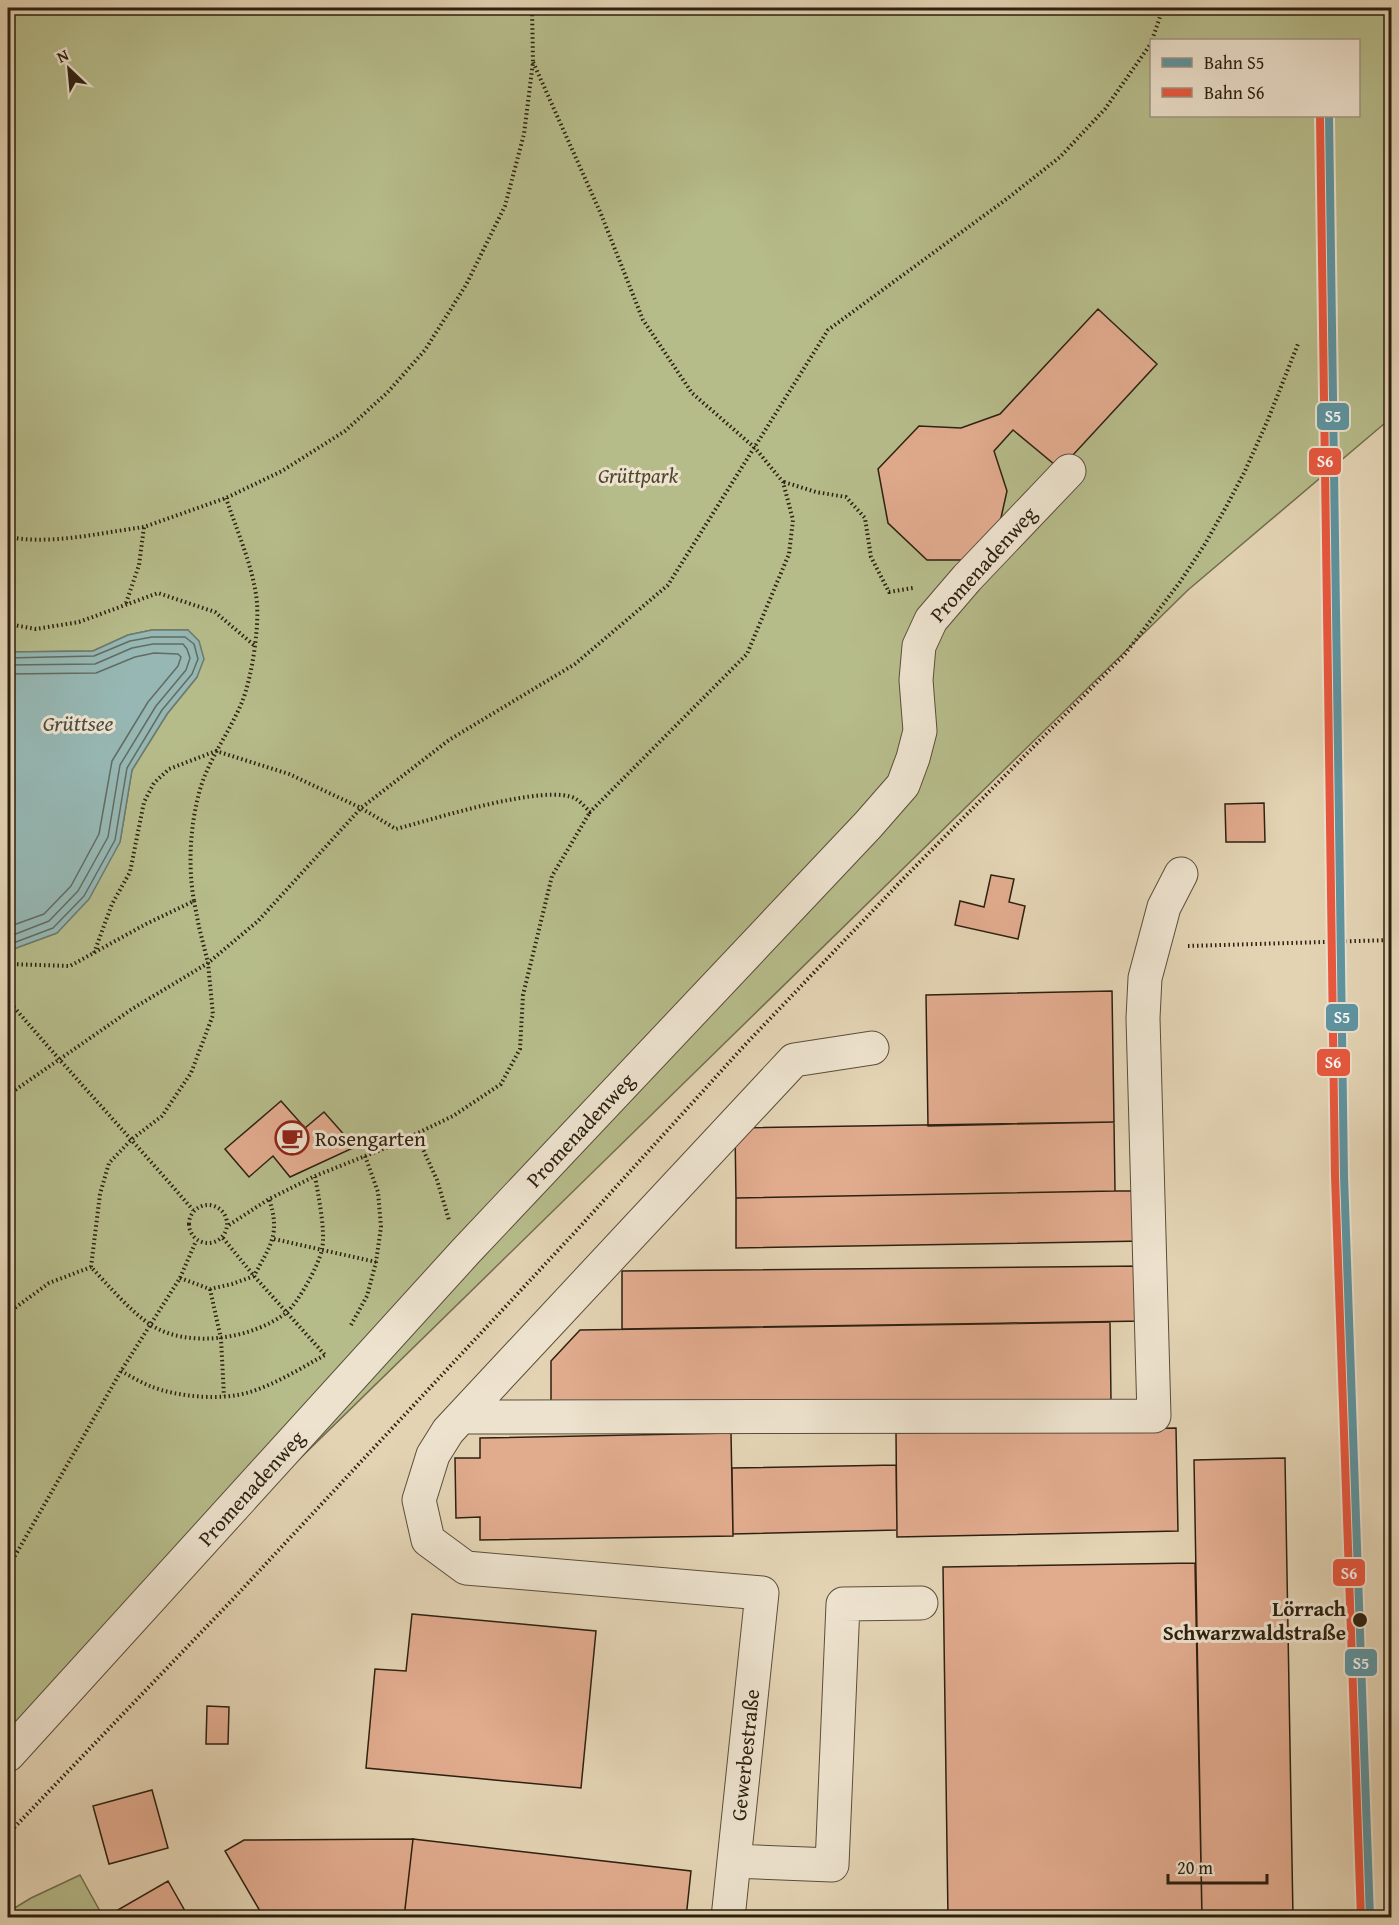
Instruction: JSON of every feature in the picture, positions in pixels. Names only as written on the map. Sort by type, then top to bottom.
[{"type":"street","name":"Promenadenweg","points":[[8,1755],[466,1251],[903,785],[914,758],[920,731],[916,680],[919,646],[930,620],[1069,471]]},
{"type":"street","points":[[461,1417],[1154,1416],[1143,1017],[1145,978],[1164,907],[1181,874]]},
{"type":"street","points":[[461,1417],[794,1060],[872,1048]]},
{"type":"street","name":"Gewerbestraße","points":[[461,1417],[448,1431],[433,1455],[419,1500],[428,1540],[466,1568],[762,1593],[728,1917]]},
{"type":"street","points":[[734,1861],[832,1865],[843,1604],[921,1603]]},
{"type":"path","points":[[8,537],[21,540],[62,539],[144,527],[226,498],[282,471],[345,431],[387,393],[425,350],[466,285],[505,206],[524,134],[533,62],[532,8]]},
{"type":"path","points":[[1153,39],[1163,8]]},
{"type":"path","points":[[8,1095],[132,1009],[208,963],[258,921],[361,808],[449,740],[575,664],[668,585],[828,330],[1060,158],[1105,109],[1150,44]]},
{"type":"path","points":[[229,1224],[222,1209],[208,1204],[193,1210],[188,1220],[189,1230],[196,1241],[210,1244],[223,1238],[229,1224],[269,1199],[315,1176],[453,1116],[501,1084],[520,1049],[523,995],[552,876],[590,812],[747,654],[789,554],[793,520],[783,482],[755,448],[692,393],[643,320],[601,214],[533,62]]},
{"type":"path","points":[[8,1834],[234,1598],[576,1231],[743,1047],[903,879],[1125,654],[1180,582],[1226,507],[1244,473],[1298,344]]},
{"type":"path","points":[[783,482],[816,492],[846,497],[865,518],[871,557],[889,592],[967,578]]},
{"type":"path","points":[[226,498],[248,564],[257,603],[256,646],[242,701],[216,751],[198,795],[193,830],[190,880],[198,927],[208,963],[213,1015],[191,1073],[162,1116],[132,1139],[110,1163],[100,1194],[91,1267],[117,1295],[151,1325],[178,1336],[221,1339],[258,1328],[287,1312],[309,1283],[323,1249],[321,1208],[315,1176]]},
{"type":"path","points":[[126,603],[139,565],[144,527]]},
{"type":"path","points":[[8,624],[36,630],[79,622],[158,593],[215,612],[256,646]]},
{"type":"path","points":[[94,953],[112,904],[130,872],[144,802],[154,783],[169,769],[216,751],[289,774],[361,808],[396,829],[494,803],[545,794],[575,798],[590,812]]},
{"type":"path","points":[[8,964],[70,966],[194,901]]},
{"type":"path","points":[[1203,945],[1392,940]]},
{"type":"path","points":[[8,1000],[193,1210]]},
{"type":"path","points":[[416,1134],[436,1180],[451,1226],[466,1251]]},
{"type":"path","points":[[348,1330],[367,1296],[376,1262],[381,1227],[378,1192],[365,1156]]},
{"type":"path","points":[[180,1278],[210,1289],[254,1276],[274,1239],[275,1215],[269,1199]]},
{"type":"path","points":[[223,1238],[325,1355]]},
{"type":"path","points":[[274,1239],[376,1262]]},
{"type":"path","points":[[8,1568],[121,1371],[180,1278],[196,1241]]},
{"type":"path","points":[[8,1313],[49,1282],[91,1267]]},
{"type":"path","points":[[210,1289],[221,1339],[224,1396]]},
{"type":"path","points":[[121,1371],[150,1386],[187,1396],[224,1396],[249,1393],[290,1375],[325,1355],[333,1347]]},
{"type":"green space","name":"Grüttpark","points":[[8,8],[1391,8],[1391,418],[1188,590],[8,1744],[8,951],[57,933],[120,842],[132,770],[167,714],[197,677],[188,630],[152,630],[128,635],[93,651],[8,652]]},
{"type":"green space","points":[[80,1875],[101,1913],[94,1918],[8,1917],[8,1912],[31,1898]]},
{"type":"water","name":"Grüttsee","points":[[152,630],[188,630],[199,641],[204,659],[197,677],[167,714],[132,770],[120,842],[89,899],[57,933],[8,951],[8,652],[93,651],[128,635]]},
{"type":"building","points":[[1098,309],[1157,364],[1060,469],[1013,430],[994,451],[1007,491],[998,531],[968,560],[927,560],[888,523],[878,469],[919,426],[961,428],[1000,414]]},
{"type":"building","points":[[1264,803],[1265,842],[1226,842],[1225,804]]},
{"type":"building","points":[[991,875],[1014,879],[1009,902],[1025,906],[1018,939],[955,925],[960,901],[984,907]]},
{"type":"building","points":[[1112,991],[1114,1122],[928,1126],[926,995]]},
{"type":"building","name":"Rosengarten","points":[[281,1101],[305,1128],[324,1112],[355,1147],[290,1177],[273,1156],[249,1177],[225,1149]]},
{"type":"building","points":[[1114,1122],[1115,1191],[736,1198],[735,1128]]},
{"type":"building","points":[[1144,1191],[1144,1241],[736,1248],[736,1198]]},
{"type":"building","points":[[1144,1266],[1144,1321],[622,1329],[622,1271]]},
{"type":"building","points":[[1110,1322],[1111,1400],[551,1409],[551,1361],[580,1330]]},
{"type":"building","points":[[1176,1428],[1178,1531],[897,1537],[896,1433]]},
{"type":"building","points":[[731,1433],[733,1536],[480,1540],[480,1517],[456,1518],[455,1458],[480,1458],[480,1438]]},
{"type":"building","points":[[1285,1458],[1293,1918],[1202,1918],[1194,1460]]},
{"type":"building","points":[[896,1465],[897,1530],[733,1534],[732,1468]]},
{"type":"building","points":[[1195,1563],[1202,1918],[948,1918],[943,1567]]},
{"type":"building","points":[[412,1614],[596,1631],[581,1788],[366,1768],[375,1669],[406,1671]]},
{"type":"building","points":[[207,1706],[229,1707],[228,1744],[206,1744]]},
{"type":"building","points":[[152,1790],[168,1848],[109,1864],[93,1806]]},
{"type":"building","points":[[413,1839],[404,1918],[264,1918],[225,1851],[244,1840]]},
{"type":"building","points":[[413,1839],[691,1871],[686,1918],[404,1918]]},
{"type":"building","points":[[168,1881],[189,1918],[120,1918],[116,1911]]},
{"type":"rail line","name":"S6","points":[[1320,117],[1335,1176],[1361,1918]]},
{"type":"rail line","name":"S5","points":[[1329,117],[1344,1176],[1370,1918]]},
{"type":"place","name":"Rosengarten","points":[[292,1138]]},
{"type":"place","name":"Lörrach Schwarzwaldstraße","points":[[1360,1620]]}]
